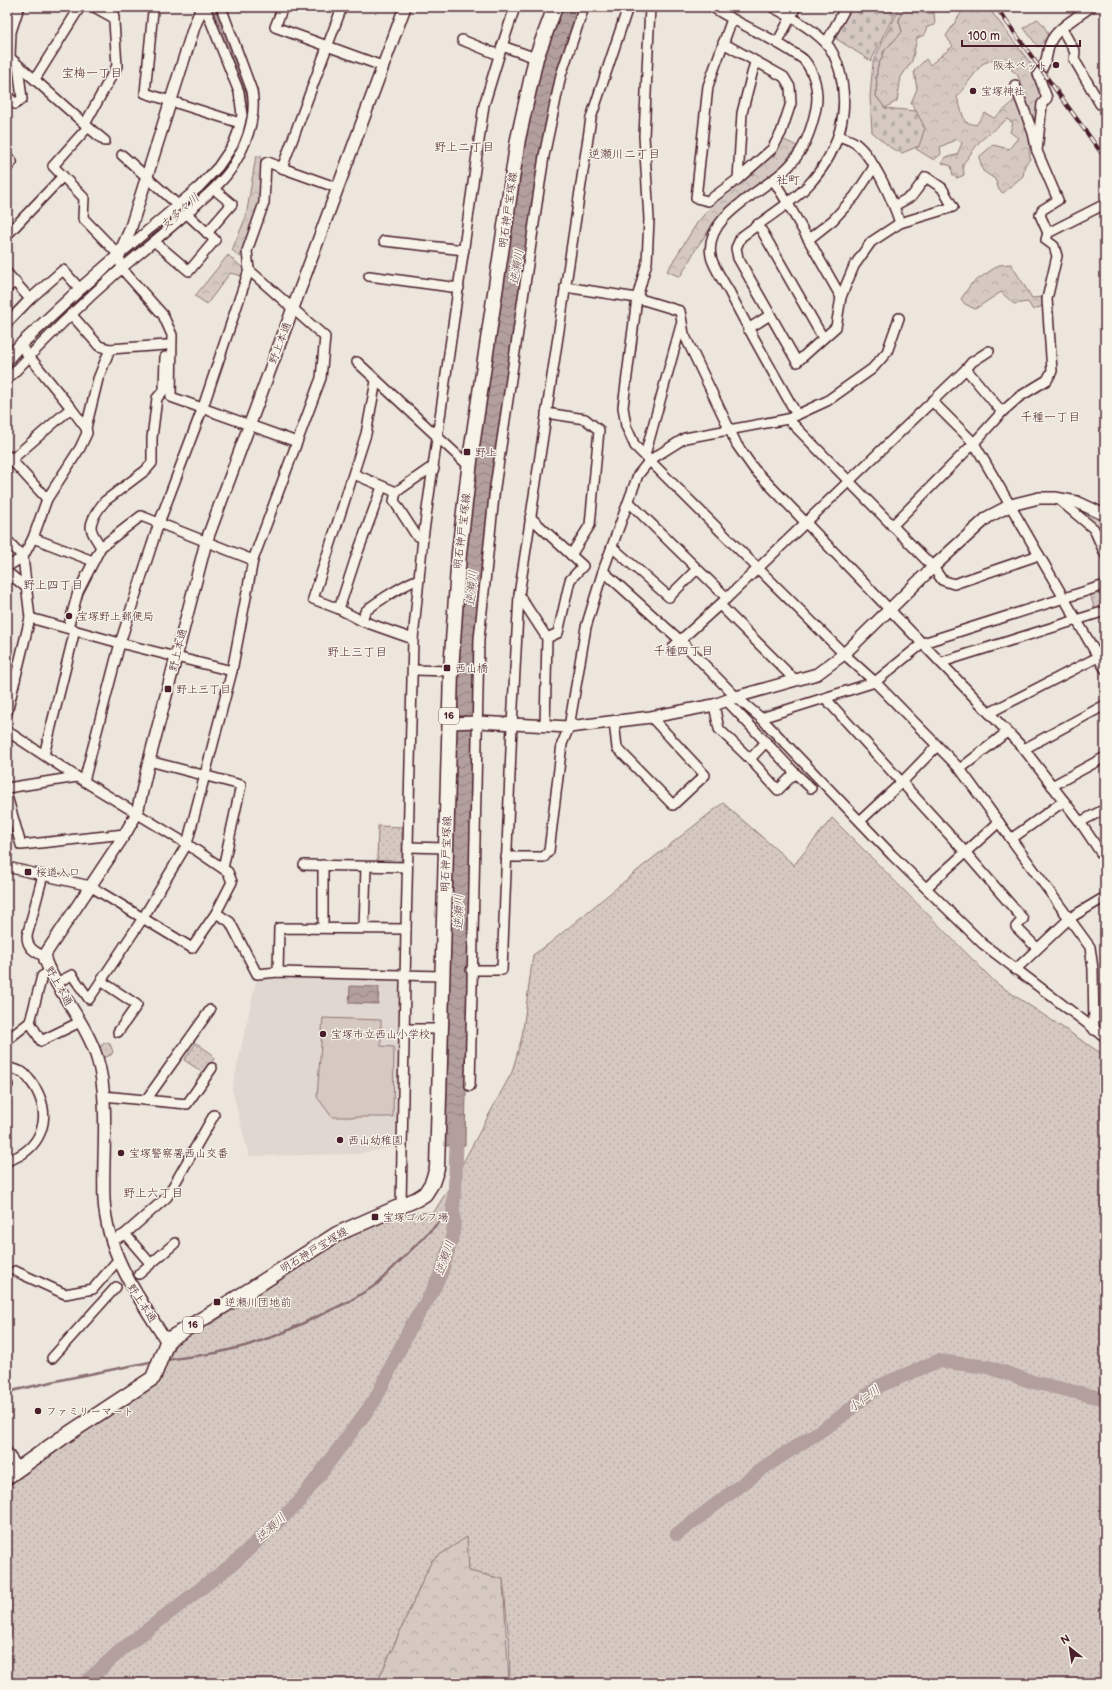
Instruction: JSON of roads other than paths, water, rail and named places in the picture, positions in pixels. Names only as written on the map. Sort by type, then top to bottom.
[{"type":"main road","name":"明石神戸宝塚線","points":[[167,1342],[171,1338],[338,1234],[413,1202],[425,1194],[432,1184],[437,1168],[449,723],[455,595],[469,466],[518,139],[536,58],[555,7]]},
{"type":"main road","points":[[7,1477],[62,1438],[153,1378],[167,1342]]},
{"type":"street","points":[[19,7],[11,32],[8,56],[105,141]]},
{"type":"street","points":[[35,79],[80,7]]},
{"type":"street","points":[[94,7],[114,18]]},
{"type":"street","points":[[113,7],[117,66],[86,125],[53,166],[84,198],[83,218],[121,262],[163,315],[172,335],[171,397],[203,407],[297,442]]},
{"type":"street","points":[[151,7],[152,11],[145,93],[240,123]]},
{"type":"street","points":[[121,262],[170,101],[194,27],[203,7]]},
{"type":"street","points":[[7,360],[25,351],[71,314],[178,205],[218,167],[233,145],[242,115],[239,92],[203,7]]},
{"type":"street","points":[[7,380],[25,351],[80,289],[155,242],[214,189],[233,166],[251,129],[254,104],[252,91],[221,7]]},
{"type":"street","points":[[283,7],[275,27],[382,66]]},
{"type":"street","points":[[282,168],[342,7]]},
{"type":"street","name":"野上本通","points":[[167,1342],[134,1292],[118,1260],[112,1241],[104,1200],[103,1096],[97,1057],[93,1046],[80,1022],[50,972],[45,957],[47,949],[125,834],[137,813],[149,761],[206,542],[404,7]]},
{"type":"street","points":[[401,1206],[413,639],[423,538],[434,469],[484,105],[515,7]]},
{"type":"street","points":[[470,1086],[471,970],[479,639],[495,487],[543,164],[561,75],[584,7]]},
{"type":"street","points":[[471,970],[502,970],[519,595],[591,118],[628,7]]},
{"type":"street","points":[[650,7],[644,136],[649,219],[647,262],[637,298],[623,407],[626,426],[635,446],[844,654],[875,682],[960,769],[1090,947],[1093,969],[1094,1030]]},
{"type":"street","points":[[712,7],[803,59],[815,79],[817,100],[813,123],[801,150],[791,165],[774,181],[727,214],[716,229],[712,240],[711,256],[748,329],[798,415]]},
{"type":"street","points":[[772,7],[809,28],[826,43],[837,60],[843,83],[845,102],[839,136],[830,158],[811,182],[788,202],[740,237],[736,248],[738,258],[797,362],[836,327],[841,297],[854,266],[871,242],[900,223],[953,207],[942,188],[926,177],[912,196],[894,206]]},
{"type":"street","points":[[777,43],[796,7]]},
{"type":"street","points":[[826,43],[846,7]]},
{"type":"street","points":[[1037,151],[1042,104],[1047,98],[1038,74],[1044,67],[1052,40],[1062,29],[1091,7]]},
{"type":"street","points":[[723,43],[784,77],[790,87],[791,103],[781,133],[772,148],[738,179],[708,201],[696,198],[708,86],[723,43],[732,19]]},
{"type":"street","points":[[1062,29],[1075,52],[1074,59],[1100,104],[1105,102]]},
{"type":"street","points":[[462,40],[499,55]]},
{"type":"street","points":[[502,46],[536,58]]},
{"type":"street","points":[[738,179],[742,113],[755,62]]},
{"type":"street","points":[[7,95],[15,104],[22,99],[18,65]]},
{"type":"street","points":[[892,526],[974,443],[1002,412],[1019,397],[1047,380],[1052,371],[1047,299],[1057,256],[1054,246],[1046,240],[1048,231],[1040,215],[1042,210],[1058,200],[1037,151],[1033,132],[1015,85]]},
{"type":"street","points":[[839,136],[856,143],[874,167],[894,206],[900,223]]},
{"type":"street","points":[[122,155],[178,205]]},
{"type":"street","points":[[7,156],[12,162],[7,168]]},
{"type":"street","points":[[80,779],[120,643],[159,523],[203,407],[249,270],[247,251],[264,203],[266,163],[268,162],[338,188]]},
{"type":"street","points":[[809,238],[833,220],[855,196],[874,167]]},
{"type":"street","points":[[7,235],[64,176]]},
{"type":"street","points":[[774,181],[809,238],[841,297]]},
{"type":"street","points":[[208,233],[232,204],[214,189]]},
{"type":"street","points":[[1048,231],[1105,204]]},
{"type":"street","points":[[155,242],[189,271],[215,240],[187,214]]},
{"type":"street","points":[[758,224],[823,338]]},
{"type":"street","points":[[384,241],[464,250]]},
{"type":"street","points":[[7,323],[30,299],[63,270],[80,289]]},
{"type":"street","points":[[56,983],[72,975],[90,999],[143,918],[187,844],[232,671],[253,560],[320,378],[325,337],[249,270]]},
{"type":"street","points":[[7,273],[30,299]]},
{"type":"street","points":[[369,276],[459,288]]},
{"type":"street","points":[[7,288],[15,281]]},
{"type":"street","points":[[565,287],[637,298],[680,311],[684,334],[737,445],[754,469],[942,662],[1024,749],[1080,822],[1105,859]]},
{"type":"street","points":[[71,314],[99,346],[110,349],[166,345]]},
{"type":"street","points":[[748,329],[770,315]]},
{"type":"street","points":[[647,458],[684,438],[788,419],[827,401],[872,369],[887,352],[899,318]]},
{"type":"street","points":[[506,857],[544,857],[549,851],[562,744],[569,727],[586,627],[603,571],[638,476],[647,458],[682,324]]},
{"type":"street","points":[[101,547],[91,528],[92,522],[100,506],[152,464],[152,438],[157,398],[164,390],[166,345],[172,335]]},
{"type":"street","points":[[7,567],[23,557],[33,538],[46,499],[80,448],[87,433],[86,428],[98,379],[110,349]]},
{"type":"street","points":[[25,351],[86,428]]},
{"type":"street","points":[[678,643],[806,524],[972,362],[989,351]]},
{"type":"street","points":[[357,362],[469,466]]},
{"type":"street","points":[[966,369],[1002,412]]},
{"type":"street","points":[[376,381],[366,434],[313,599],[339,609],[362,621],[413,639]]},
{"type":"street","points":[[932,401],[974,443],[1105,669]]},
{"type":"street","points":[[46,499],[9,457],[71,408]]},
{"type":"street","points":[[546,413],[585,419],[599,430],[590,525],[571,554]]},
{"type":"street","points":[[788,419],[933,568],[942,580],[954,584],[1039,554]]},
{"type":"street","points":[[423,538],[416,535],[394,504],[396,492],[429,469],[434,469]]},
{"type":"street","points":[[354,474],[396,492]]},
{"type":"street","points":[[339,609],[382,487]]},
{"type":"street","points":[[449,723],[477,722],[569,727],[651,717],[714,705],[817,674],[844,654],[988,517],[1011,505],[1039,498],[1057,498],[1077,502],[1105,515]]},
{"type":"street","points":[[1057,498],[1094,529],[1105,554]]},
{"type":"street","points":[[629,502],[696,570],[727,598]]},
{"type":"street","points":[[44,755],[78,592],[101,547],[140,516],[253,560]]},
{"type":"street","points":[[530,517],[583,566],[570,580],[558,633],[547,638]]},
{"type":"street","points":[[33,538],[93,561]]},
{"type":"street","points":[[7,540],[23,557],[30,618],[7,713]]},
{"type":"street","points":[[612,547],[669,597],[696,570]]},
{"type":"street","points":[[603,571],[678,643],[731,699],[766,742],[811,788]]},
{"type":"street","points":[[7,572],[27,588]]},
{"type":"street","points":[[362,621],[365,612],[388,596],[419,579]]},
{"type":"street","points":[[761,718],[826,699],[875,682],[923,643],[1105,585]]},
{"type":"street","points":[[519,595],[547,638],[545,725]]},
{"type":"street","points":[[720,605],[795,680]]},
{"type":"street","points":[[942,662],[1105,611]]},
{"type":"street","points":[[30,618],[176,658],[232,671]]},
{"type":"street","points":[[989,713],[1098,657]]},
{"type":"street","points":[[413,670],[451,671]]},
{"type":"street","points":[[7,673],[15,680]]},
{"type":"street","points":[[731,699],[761,718],[860,821],[983,944],[1015,970],[1105,1037]]},
{"type":"street","points":[[826,699],[965,852],[1023,919],[1016,927],[1036,948]]},
{"type":"street","points":[[714,705],[719,729],[750,759],[778,790],[795,773]]},
{"type":"street","points":[[1024,749],[1105,706]]},
{"type":"street","points":[[614,721],[617,748],[673,805],[705,775],[651,717]]},
{"type":"street","points":[[7,731],[80,779],[187,844],[228,872],[232,882],[216,913],[192,948],[90,886],[7,866]]},
{"type":"street","points":[[960,769],[1007,732]]},
{"type":"street","points":[[750,759],[766,742]]},
{"type":"street","points":[[860,821],[902,782],[937,746]]},
{"type":"street","points":[[1052,786],[1105,757]]},
{"type":"street","points":[[149,761],[241,785],[222,868]]},
{"type":"street","points":[[7,788],[80,779]]},
{"type":"street","points":[[7,796],[21,845],[125,834]]},
{"type":"street","points":[[1011,839],[1064,801]]},
{"type":"street","points":[[1080,822],[1105,809]]},
{"type":"street","points":[[926,888],[998,822]]},
{"type":"street","points":[[408,847],[446,848]]},
{"type":"street","points":[[304,865],[407,867]]},
{"type":"street","points":[[323,865],[323,927]]},
{"type":"street","points":[[364,928],[366,867]]},
{"type":"street","points":[[43,875],[27,936],[27,942],[33,951],[45,957]]},
{"type":"street","points":[[1015,970],[1036,948],[1070,918],[1105,897]]},
{"type":"street","points":[[216,913],[230,922],[257,974],[278,972],[442,976]]},
{"type":"street","points":[[278,972],[279,928],[323,927],[406,929]]},
{"type":"street","points":[[7,1040],[30,1022],[42,976],[50,972]]},
{"type":"street","points":[[101,981],[137,1005],[118,1032]]},
{"type":"street","points":[[146,1100],[210,1010]]},
{"type":"street","points":[[30,1022],[41,1041],[80,1022]]},
{"type":"street","points":[[405,1029],[441,1029]]},
{"type":"street","points":[[7,1067],[22,1072],[35,1088],[40,1098],[42,1124],[40,1135],[32,1147],[23,1155],[7,1161]]},
{"type":"street","points":[[103,1096],[187,1104],[212,1068]]},
{"type":"street","points":[[112,1241],[125,1234],[167,1197],[214,1115]]},
{"type":"street","points":[[125,1234],[150,1263]]},
{"type":"street","points":[[139,1274],[175,1243]]},
{"type":"street","points":[[15,1271],[65,1294],[93,1289],[118,1260]]},
{"type":"street","points":[[52,1358],[116,1287]]},
{"type":"street","points":[[93,1289],[105,1299]]},
{"type":"street","points":[[7,1452],[19,1468]]},
{"type":"water","points":[[559,7],[582,7],[563,60],[491,491],[473,718],[465,1145],[444,1146],[461,566],[530,96]]},
{"type":"water","points":[[350,986],[379,987],[378,1004],[349,1003]]},
{"type":"waterway","name":"支多々川","points":[[116,268],[189,204],[224,170],[236,153],[244,134],[248,113],[243,87],[213,7]]},
{"type":"waterway","name":"支多々川","points":[[7,372],[32,344],[88,293]]},
{"type":"waterway","name":"逆瀬川","points":[[85,1683],[121,1650],[234,1563],[299,1502],[375,1400],[411,1326],[430,1296],[442,1271],[453,1234],[457,1127]]},
{"type":"waterway","points":[[166,1360],[216,1353],[245,1346],[278,1335],[348,1302],[376,1285],[453,1208]]},
{"type":"waterway","points":[[7,1392],[155,1361]]},
{"type":"waterway","name":"小仁川","points":[[677,1534],[766,1466],[834,1422],[879,1386],[938,1361],[988,1367],[1033,1382],[1105,1399]]},
{"type":"railway","points":[[996,7],[1105,158]]},
{"type":"place","name":"阪本ペット","points":[[1056,65]]},
{"type":"place","name":"宝塚神社","points":[[973,91]]},
{"type":"place","name":"野上","points":[[467,452]]},
{"type":"place","name":"宝塚野上郵便局","points":[[69,616]]},
{"type":"place","name":"西山橋","points":[[447,668]]},
{"type":"place","name":"野上三丁目","points":[[168,689]]},
{"type":"place","name":"桜道入口","points":[[28,872]]},
{"type":"place","name":"宝塚市立西山小学校","points":[[323,1034]]},
{"type":"place","name":"西山幼稚園","points":[[340,1140]]},
{"type":"place","name":"宝塚警察署西山交番","points":[[121,1153]]},
{"type":"place","name":"宝塚ゴルフ場","points":[[375,1217]]},
{"type":"place","name":"逆瀬川団地前","points":[[217,1302]]},
{"type":"place","name":"ファミリーマート","points":[[38,1411]]},
{"type":"district","name":"宝梅一丁目","points":[[92,73]]},
{"type":"district","name":"野上二丁目","points":[[464,147]]},
{"type":"district","name":"逆瀬川二丁目","points":[[624,154]]},
{"type":"district","name":"社町","points":[[788,180]]},
{"type":"district","name":"千種一丁目","points":[[1050,417]]},
{"type":"district","name":"野上四丁目","points":[[53,585]]},
{"type":"district","name":"千種四丁目","points":[[683,651]]},
{"type":"district","name":"野上三丁目","points":[[357,652]]},
{"type":"district","name":"野上六丁目","points":[[153,1193]]}]
